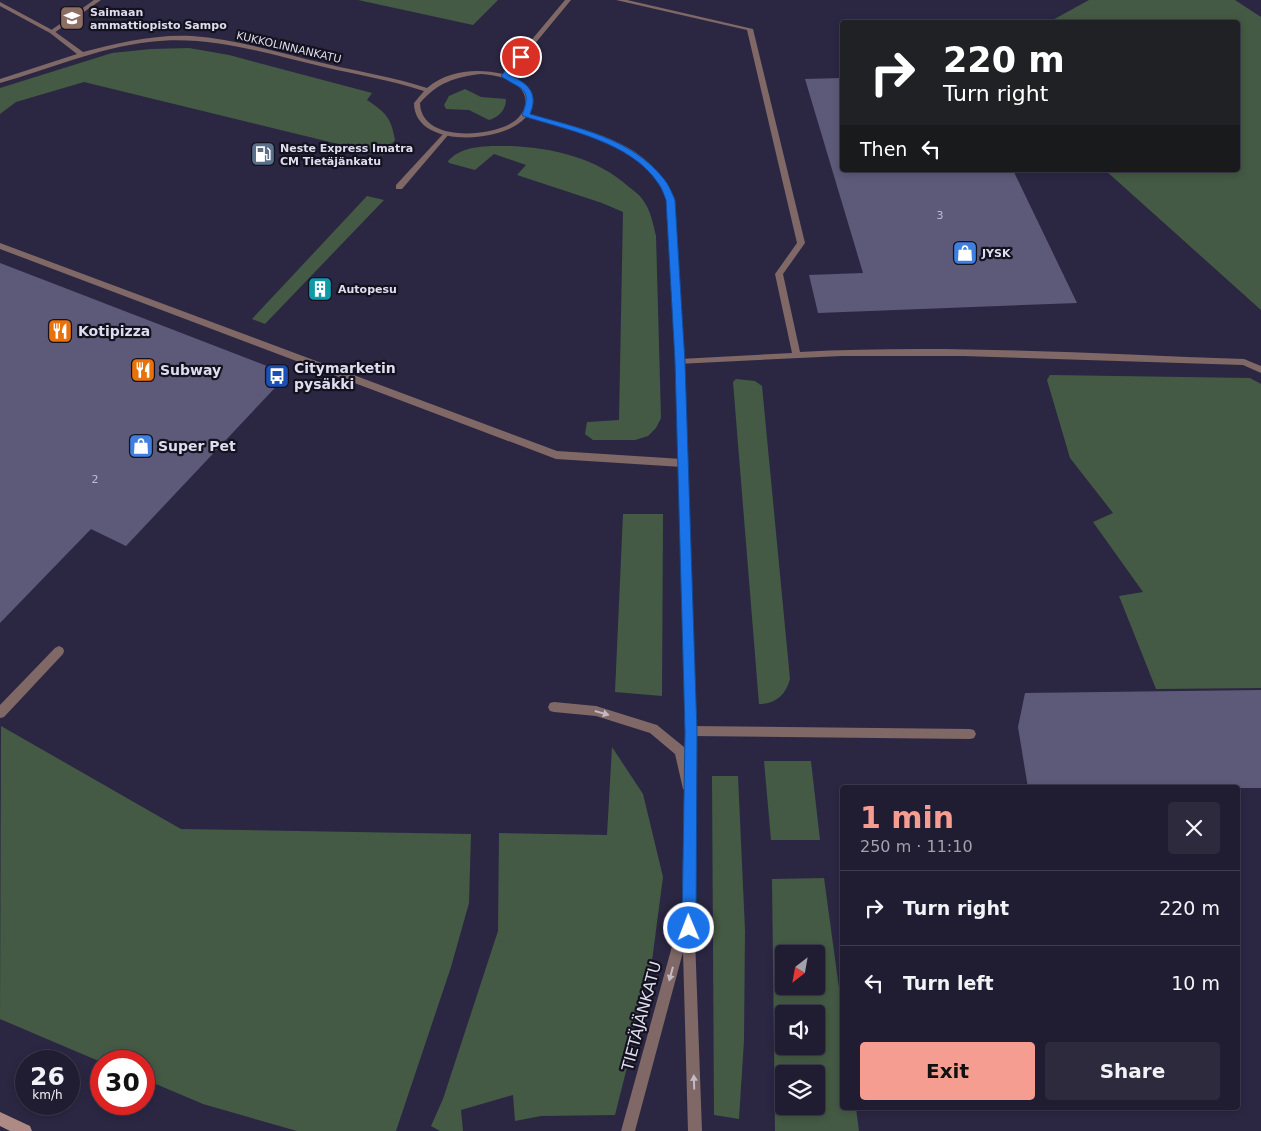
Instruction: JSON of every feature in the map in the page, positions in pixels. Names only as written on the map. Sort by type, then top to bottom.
[{"type":"main road","points":[[0,1119],[25,1131]]},
{"type":"street","points":[[52,32],[98,0]]},
{"type":"street","points":[[505,76],[568,0]]},
{"type":"street","points":[[619,0],[750,29],[801,243],[779,274],[797,356]]},
{"type":"street","points":[[0,4],[52,32],[82,55]]},
{"type":"street","name":"KUKKOLINNANKATU","points":[[0,80],[82,55],[138,42],[174,38],[210,39],[345,71],[399,80],[427,90]]},
{"type":"street","points":[[481,72],[505,76],[518,82],[528,91],[531,103],[526,115],[512,126],[492,134],[469,136],[446,134],[429,126],[418,115],[417,103],[427,90],[439,80],[459,74],[481,72]]},
{"type":"street","name":"TIETÄJÄNKATU","points":[[526,115],[588,134],[621,147],[644,163],[662,182],[671,200],[680,362],[691,732],[688,910],[695,1131]]},
{"type":"street","points":[[399,187],[446,134]]},
{"type":"street","points":[[0,246],[556,456],[682,463]]},
{"type":"street","points":[[680,362],[841,353],[963,353],[1244,362],[1261,370]]},
{"type":"street","points":[[0,713],[59,652]]},
{"type":"street","points":[[554,707],[596,711],[653,729],[680,751],[691,806]]},
{"type":"street","points":[[691,732],[970,734]]},
{"type":"street","name":"TIETÄJÄNKATU","points":[[628,1131],[688,910]]},
{"type":"green space","points":[[358,0],[498,0],[473,25]]},
{"type":"green space","points":[[1089,0],[1235,0],[1261,17],[1261,310],[1107,172],[1240,172],[1240,20],[1053,20]]},
{"type":"green space","points":[[189,48],[229,55],[372,93],[367,100],[387,116],[392,126],[395,140],[383,155],[84,82],[16,102],[0,114],[0,88],[112,53]]},
{"type":"green space","points":[[465,89],[481,97],[506,99],[503,110],[499,115],[489,120],[469,110],[446,109],[444,105],[449,96]]},
{"type":"green space","points":[[511,146],[559,152],[589,162],[617,177],[640,196],[646,204],[656,236],[661,418],[656,428],[648,436],[635,440],[593,440],[585,434],[587,422],[619,420],[623,212],[602,203],[517,175],[526,165],[494,154],[475,170],[449,163],[448,161],[461,151],[477,147]]},
{"type":"green space","points":[[367,196],[384,200],[265,324],[252,319]]},
{"type":"green space","points":[[1050,375],[1250,378],[1261,384],[1261,688],[1156,689],[1119,596],[1143,592],[1093,522],[1113,513],[1070,458],[1047,380]]},
{"type":"green space","points":[[736,379],[755,381],[762,386],[790,679],[786,690],[779,698],[765,704],[759,704],[733,382]]},
{"type":"green space","points":[[623,514],[663,514],[662,696],[615,692]]},
{"type":"green space","points":[[1,726],[181,829],[471,834],[469,903],[451,967],[396,1131],[297,1131],[203,1104],[155,1084],[155,1050],[90,1050],[90,1057],[80,1053],[80,1050],[73,1050],[0,1019]]},
{"type":"green space","points":[[612,747],[643,794],[663,877],[650,976],[615,1115],[541,1116],[515,1121],[513,1095],[461,1110],[463,1131],[440,1131],[431,1126],[443,1099],[498,931],[499,833],[607,835]]},
{"type":"green space","points":[[764,761],[811,761],[820,840],[771,840]]},
{"type":"green space","points":[[712,776],[738,776],[745,930],[744,1040],[739,1119],[714,1115]]},
{"type":"green space","points":[[824,878],[840,995],[840,1110],[856,1110],[859,1131],[775,1131],[772,879]]},
{"type":"building","points":[[840,78],[840,172],[1014,172],[1077,303],[818,313],[809,275],[863,273],[805,79]]},
{"type":"building","points":[[0,263],[288,374],[126,546],[91,529],[0,623]]},
{"type":"building","points":[[1261,690],[1261,788],[1240,788],[1240,785],[1028,785],[1018,727],[1025,693]]},
{"type":"place","name":"Saimaan ammattiopisto Sampo","points":[[72,18]]},
{"type":"place","name":"Neste Express Imatra CM Tietäjänkatu","points":[[263,154]]},
{"type":"place","name":"JYSK","points":[[965,253]]},
{"type":"place","name":"Autopesu","points":[[320,289]]},
{"type":"place","name":"Kotipizza","points":[[60,331]]},
{"type":"place","name":"Subway","points":[[143,370]]},
{"type":"place","name":"Citymarketin pysäkki","points":[[277,376]]},
{"type":"place","name":"Super Pet","points":[[141,446]]},
{"type":"route","points":[[521,57],[505,76],[518,82],[528,91],[531,103],[526,115],[588,134],[621,147],[644,163],[662,182],[671,200],[680,362],[691,732],[689,928]]}]
